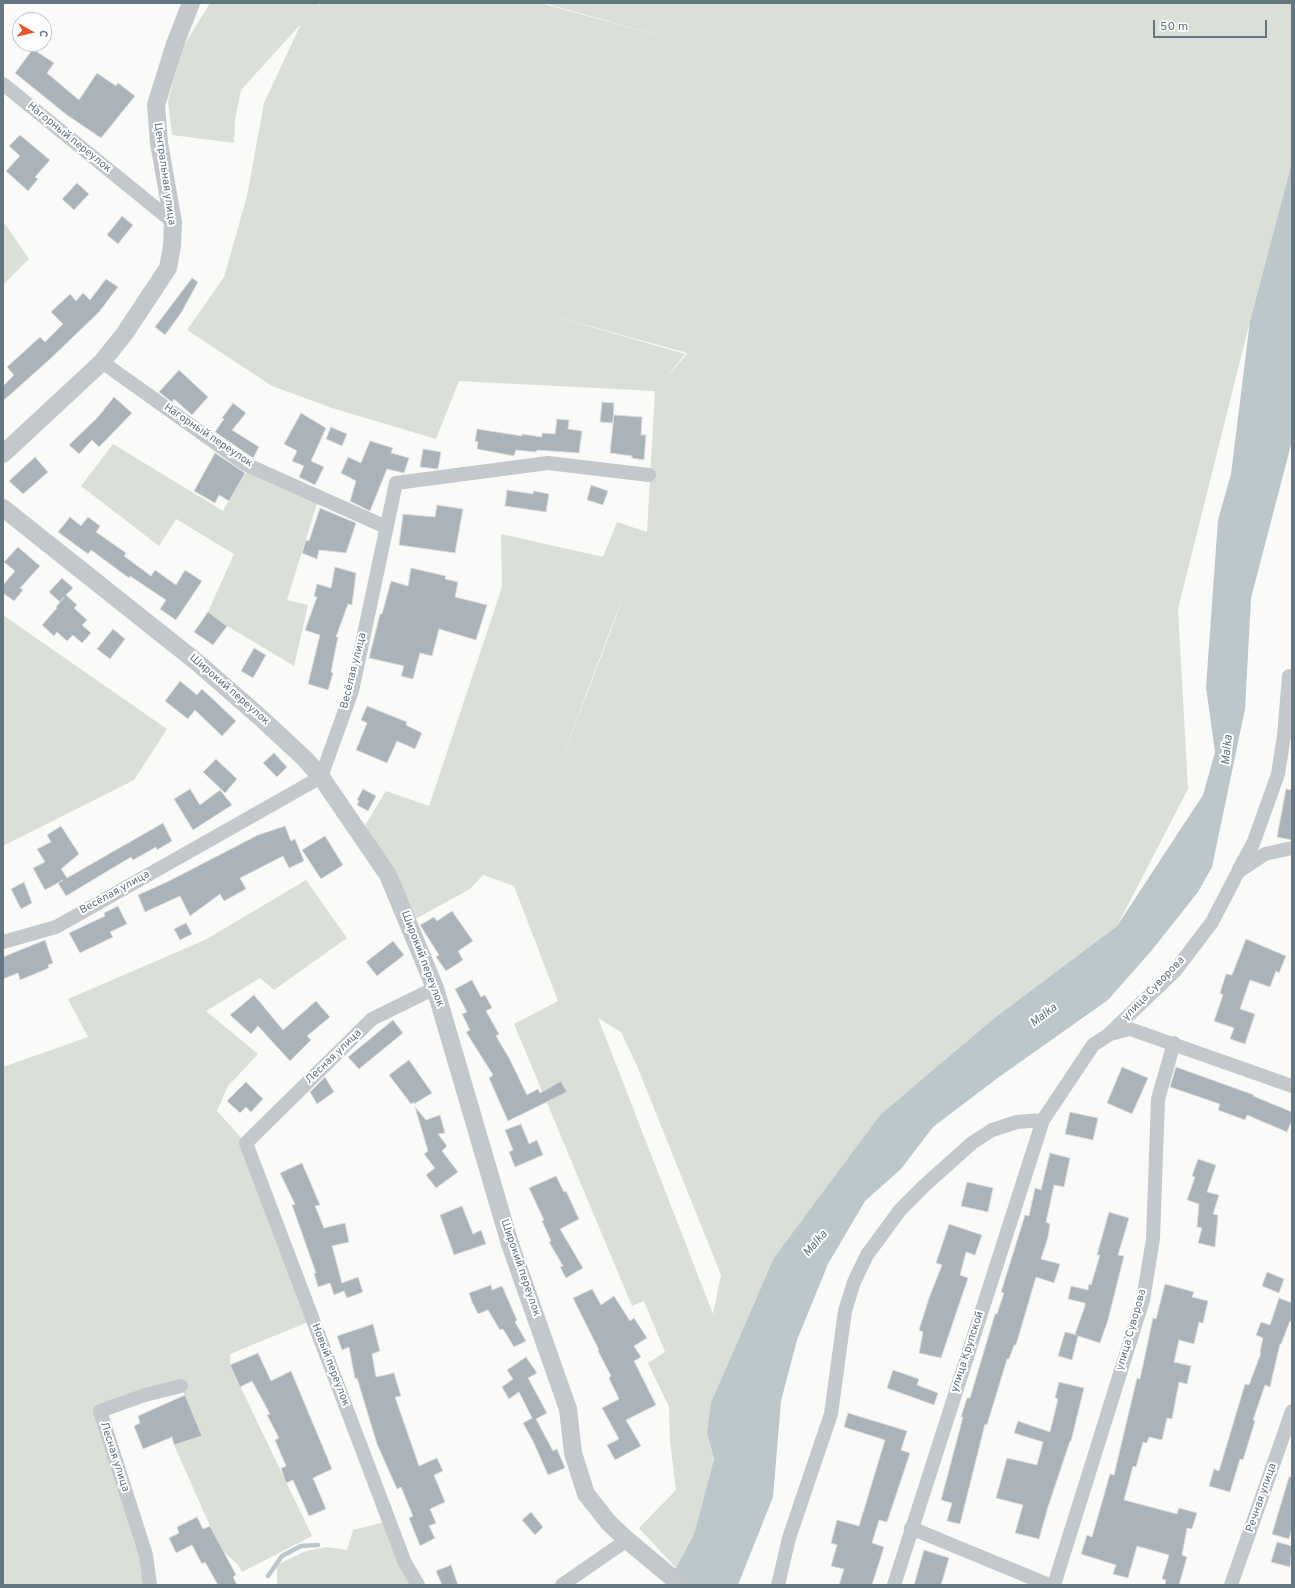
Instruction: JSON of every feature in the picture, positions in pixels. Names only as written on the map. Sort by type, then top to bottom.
[{"type":"street","name":"Центральная улица","points":[[3,454],[102,362],[125,333],[168,268],[172,246],[173,222],[159,142],[156,105],[181,25],[191,3]]},
{"type":"street","name":"Нагорный переулок","points":[[3,84],[173,222]]},
{"type":"street","name":"Нагорный переулок","points":[[102,362],[245,464],[386,527]]},
{"type":"street","name":"Весёлая улица","points":[[3,942],[56,927],[322,777],[352,691],[396,483],[548,463],[649,475]]},
{"type":"street","name":"Широкий переулок","points":[[3,508],[198,663],[261,718],[322,777],[388,875],[435,988],[510,1244],[568,1409],[572,1453],[586,1494],[626,1540],[681,1585]]},
{"type":"street","points":[[1238,872],[1253,844],[1278,774],[1291,673]]},
{"type":"street","name":"улица Суворова","points":[[1110,1034],[1175,971],[1212,922],[1238,872],[1265,854],[1292,848]]},
{"type":"street","name":"Лесная улица","points":[[246,1143],[372,1020],[435,988]]},
{"type":"street","points":[[1110,1034],[1130,1029],[1292,1086]]},
{"type":"street","name":"улица Крупской","points":[[894,1585],[1043,1120],[1093,1045],[1110,1034]]},
{"type":"street","name":"улица Суворова","points":[[1054,1585],[1142,1300],[1153,1240],[1158,1099],[1174,1044]]},
{"type":"street","points":[[778,1585],[788,1538],[831,1414],[845,1311],[854,1282],[867,1255],[900,1210],[925,1185],[972,1143],[992,1130],[1017,1122],[1043,1120]]},
{"type":"street","name":"Новый переулок","points":[[246,1143],[405,1563],[418,1585]]},
{"type":"street","name":"Лесная улица","points":[[150,1585],[146,1555],[100,1411],[145,1395],[181,1386]]},
{"type":"street","name":"Речная улица","points":[[1231,1585],[1292,1411]]},
{"type":"street","points":[[912,1528],[1049,1585]]},
{"type":"street","points":[[562,1585],[626,1540]]},
{"type":"shaded area","points":[[210,3],[320,3],[317,7],[322,3],[540,3],[675,40],[544,3],[1292,3],[1292,162],[1250,321],[1178,609],[1188,789],[1117,926],[993,1019],[881,1114],[707,1433],[714,1459],[694,1534],[676,1568],[639,1528],[676,1490],[670,1441],[669,1407],[648,1363],[665,1352],[644,1301],[632,1306],[514,1024],[558,1001],[514,886],[483,875],[470,889],[408,923],[360,834],[386,791],[429,806],[502,587],[501,534],[603,557],[617,522],[647,532],[655,391],[459,381],[436,439],[332,408],[272,386],[187,330],[224,277],[247,196],[264,103],[301,24],[241,90],[235,120],[234,143],[172,135],[168,101],[183,47]],"holes":[[[546,314],[687,353],[687,354],[664,380],[685,354]],[[627,586],[606,644],[551,787]],[[598,1018],[621,1032],[637,1066],[721,1275],[713,1314]]]},
{"type":"shaded area","points":[[3,221],[29,259],[3,285]]},
{"type":"shaded area","points":[[113,444],[223,511],[244,474],[254,468],[319,497],[287,600],[308,605],[294,666],[227,626],[208,612],[234,554],[176,519],[159,546],[81,486]]},
{"type":"shaded area","points":[[3,615],[167,729],[134,780],[3,846]]},
{"type":"shaded area","points":[[306,880],[347,938],[274,990],[260,978],[206,1011],[258,1054],[228,1086],[217,1111],[246,1143],[313,1320],[230,1354],[230,1365],[312,1536],[242,1572],[238,1565],[224,1552],[210,1526],[174,1445],[202,1436],[181,1386],[100,1412],[150,1585],[3,1585],[3,1067],[88,1037],[68,999],[205,940]]},
{"type":"shaded area","points":[[389,1521],[418,1585],[277,1585],[277,1565],[306,1551],[327,1547],[347,1550],[353,1530]]},
{"type":"water","name":"Malka","points":[[1292,162],[1292,441],[1251,598],[1245,709],[1212,867],[1198,892],[1152,950],[1108,1000],[999,1077],[933,1127],[901,1169],[865,1201],[828,1264],[797,1340],[781,1401],[773,1497],[738,1585],[667,1585],[694,1534],[714,1459],[707,1433],[711,1403],[774,1258],[881,1114],[993,1019],[1117,926],[1203,795],[1215,752],[1206,687],[1218,520],[1231,474],[1250,321]]},
{"type":"building","points":[[31,52],[38,52],[54,63],[47,73],[79,100],[97,73],[116,86],[118,83],[135,96],[101,138],[67,115],[15,73]]},
{"type":"building","points":[[20,135],[50,160],[35,177],[38,179],[28,191],[6,171],[20,156],[9,146]]},
{"type":"building","points":[[77,183],[89,194],[74,210],[62,199]]},
{"type":"building","points":[[122,216],[133,225],[118,244],[107,235]]},
{"type":"building","points":[[192,278],[198,282],[181,313],[165,335],[155,327]]},
{"type":"building","points":[[106,279],[118,287],[99,312],[49,360],[3,401],[3,386],[14,375],[7,367],[40,337],[45,342],[63,324],[51,312],[70,294],[76,301],[83,293],[90,300]]},
{"type":"building","points":[[179,370],[208,397],[192,415],[174,399],[172,402],[159,392]]},
{"type":"building","points":[[114,397],[132,413],[99,447],[92,440],[79,454],[69,445],[98,417]]},
{"type":"building","points":[[602,402],[614,403],[613,423],[600,422]]},
{"type":"building","points":[[233,403],[246,413],[232,430],[259,447],[253,458],[215,432],[224,419],[222,418]]},
{"type":"building","points":[[301,413],[326,428],[311,461],[324,467],[315,485],[299,477],[304,466],[292,461],[297,451],[284,444]]},
{"type":"building","points":[[614,415],[642,417],[641,435],[646,435],[644,460],[632,458],[632,456],[610,453]]},
{"type":"building","points":[[557,419],[569,420],[568,429],[582,431],[579,453],[516,450],[514,456],[477,449],[478,442],[475,441],[477,429],[522,436],[522,434],[542,437],[542,433],[555,434]]},
{"type":"building","points":[[331,427],[347,434],[342,446],[326,439]]},
{"type":"building","points":[[370,441],[393,448],[391,453],[409,458],[404,473],[387,469],[370,511],[350,501],[356,481],[341,473],[348,457],[361,463]]},
{"type":"building","points":[[423,449],[441,452],[438,469],[420,467]]},
{"type":"building","points":[[215,453],[245,473],[229,501],[219,495],[215,503],[194,491]]},
{"type":"building","points":[[35,457],[48,472],[23,494],[9,481]]},
{"type":"building","points":[[591,485],[608,491],[603,505],[587,500]]},
{"type":"building","points":[[507,490],[533,494],[534,491],[549,494],[546,512],[505,506]]},
{"type":"building","points":[[437,505],[463,509],[455,553],[399,545],[403,514],[435,517]]},
{"type":"building","points":[[320,508],[356,523],[346,553],[319,550],[317,559],[302,553],[306,540],[309,541]]},
{"type":"building","points":[[70,517],[81,526],[88,517],[100,526],[96,532],[126,553],[124,556],[151,576],[155,570],[176,585],[185,570],[202,581],[176,620],[160,609],[166,600],[130,576],[129,578],[91,550],[88,554],[58,532]]},
{"type":"building","points":[[18,547],[40,566],[20,588],[23,590],[14,601],[3,593],[3,585],[15,571],[4,562]]},
{"type":"building","points":[[335,567],[356,573],[352,605],[348,604],[336,637],[338,637],[331,672],[333,673],[328,690],[308,684],[320,635],[305,630],[317,597],[314,596],[317,584],[331,588]]},
{"type":"building","points":[[411,568],[446,576],[445,579],[458,582],[455,597],[487,605],[476,640],[439,629],[432,656],[420,653],[413,679],[401,676],[404,666],[369,658],[380,614],[382,614],[391,581],[408,586]]},
{"type":"building","points":[[62,578],[73,588],[66,595],[77,605],[74,608],[87,620],[82,625],[91,633],[82,643],[73,635],[67,641],[57,632],[54,636],[42,625],[57,608],[56,607],[60,602],[49,592]]},
{"type":"building","points":[[208,612],[227,626],[213,645],[194,632]]},
{"type":"building","points":[[113,629],[125,639],[110,659],[97,649]]},
{"type":"building","points":[[254,648],[266,655],[253,678],[241,671]]},
{"type":"building","points":[[180,681],[197,695],[202,689],[236,721],[222,736],[195,710],[188,719],[165,701]]},
{"type":"building","points":[[367,706],[407,722],[406,725],[422,733],[415,749],[397,741],[387,763],[356,750],[367,723],[361,720]]},
{"type":"building","points":[[274,753],[287,767],[277,777],[263,763]]},
{"type":"building","points":[[216,759],[237,779],[225,793],[203,772]]},
{"type":"building","points":[[190,789],[200,805],[220,790],[232,805],[193,830],[174,799]]},
{"type":"building","points":[[363,789],[376,796],[368,811],[357,805],[359,801],[357,800]]},
{"type":"building","points":[[1286,789],[1292,790],[1292,840],[1277,837]]},
{"type":"building","points":[[163,823],[172,841],[157,850],[156,847],[133,860],[131,857],[66,896],[58,883],[63,880],[45,890],[33,868],[45,862],[37,849],[51,842],[47,835],[61,826],[79,854],[61,869],[67,878]]},
{"type":"building","points":[[285,826],[291,841],[295,839],[304,861],[289,868],[283,856],[240,878],[246,889],[224,901],[220,894],[190,916],[180,896],[145,912],[138,895],[169,881],[258,835]]},
{"type":"building","points":[[325,836],[343,865],[321,879],[302,850]]},
{"type":"building","points":[[24,882],[32,903],[21,909],[11,889]]},
{"type":"building","points":[[118,906],[127,924],[110,932],[113,937],[80,953],[69,933],[105,916],[104,913]]},
{"type":"building","points":[[452,911],[473,941],[458,951],[463,960],[446,971],[436,957],[439,955],[420,925],[434,917],[437,921]]},
{"type":"building","points":[[186,923],[192,934],[180,940],[174,929]]},
{"type":"building","points":[[1246,939],[1286,956],[1279,973],[1276,971],[1270,987],[1250,980],[1240,1009],[1255,1014],[1245,1044],[1230,1039],[1234,1028],[1214,1021],[1223,995],[1220,993],[1226,974],[1232,975]]},
{"type":"building","points":[[45,940],[53,963],[48,965],[49,968],[20,980],[18,973],[3,979],[3,957]]},
{"type":"building","points":[[393,941],[404,955],[377,976],[366,962]]},
{"type":"building","points":[[472,980],[481,997],[485,995],[492,1008],[486,1011],[499,1034],[496,1036],[509,1058],[527,1095],[538,1089],[540,1093],[561,1081],[567,1092],[508,1121],[489,1078],[493,1075],[466,1032],[470,1030],[462,1014],[467,1012],[455,989]]},
{"type":"building","points":[[254,995],[283,1030],[316,1001],[330,1017],[307,1036],[311,1040],[290,1061],[258,1026],[251,1034],[230,1015]]},
{"type":"building","points":[[393,1020],[403,1033],[359,1069],[348,1057]]},
{"type":"building","points":[[409,1060],[432,1093],[414,1104],[414,1102],[411,1104],[389,1075]]},
{"type":"building","points":[[1122,1067],[1148,1078],[1132,1114],[1107,1103]]},
{"type":"building","points":[[1176,1067],[1254,1095],[1253,1096],[1292,1112],[1292,1120],[1287,1132],[1247,1115],[1245,1120],[1218,1110],[1220,1104],[1170,1087]]},
{"type":"building","points":[[325,1077],[334,1092],[317,1104],[310,1092]]},
{"type":"building","points":[[246,1082],[263,1099],[251,1112],[246,1107],[240,1113],[227,1101]]},
{"type":"building","points":[[415,1107],[426,1120],[440,1115],[445,1133],[438,1134],[447,1146],[442,1151],[458,1172],[436,1188],[426,1175],[435,1168],[424,1154],[428,1151]]},
{"type":"building","points":[[1070,1112],[1098,1118],[1093,1140],[1065,1134]]},
{"type":"building","points":[[521,1124],[529,1144],[537,1140],[543,1155],[515,1167],[509,1152],[513,1150],[505,1130]]},
{"type":"building","points":[[1050,1153],[1070,1158],[1064,1187],[1054,1185],[1046,1222],[1050,1224],[1048,1237],[1041,1259],[1060,1264],[1054,1283],[1036,1277],[1016,1345],[1014,1345],[1009,1359],[1007,1359],[987,1425],[985,1424],[960,1524],[947,1521],[952,1503],[941,1500],[963,1417],[961,1417],[967,1398],[970,1398],[995,1314],[997,1314],[1004,1293],[1001,1292],[1025,1215],[1029,1216],[1035,1188],[1041,1190]]},
{"type":"building","points":[[1198,1159],[1216,1165],[1207,1192],[1219,1195],[1213,1214],[1218,1215],[1215,1247],[1198,1243],[1202,1228],[1197,1227],[1199,1204],[1187,1200],[1195,1177],[1192,1176]]},
{"type":"building","points":[[302,1163],[320,1205],[315,1206],[324,1228],[345,1223],[349,1242],[332,1246],[342,1283],[358,1277],[363,1292],[347,1298],[344,1291],[334,1295],[330,1283],[318,1287],[314,1273],[316,1273],[292,1205],[295,1204],[280,1173]]},
{"type":"building","points":[[556,1176],[564,1192],[566,1191],[579,1219],[560,1229],[583,1268],[566,1278],[560,1267],[563,1266],[549,1242],[551,1241],[542,1221],[544,1220],[529,1188]]},
{"type":"building","points":[[967,1182],[993,1188],[988,1212],[961,1206]]},
{"type":"building","points":[[462,1206],[473,1234],[481,1230],[486,1244],[454,1255],[440,1215]]},
{"type":"building","points":[[1109,1212],[1129,1218],[1118,1255],[1124,1256],[1108,1320],[1100,1343],[1078,1336],[1072,1360],[1058,1356],[1065,1332],[1077,1335],[1075,1334],[1085,1306],[1085,1303],[1068,1299],[1071,1286],[1088,1290],[1089,1284],[1091,1285],[1100,1255],[1097,1255]]},
{"type":"building","points":[[949,1224],[982,1235],[975,1255],[966,1252],[960,1275],[968,1278],[941,1358],[919,1353],[923,1332],[919,1330],[929,1298],[942,1265],[936,1263]]},
{"type":"building","points":[[1267,1272],[1284,1279],[1279,1293],[1262,1286]]},
{"type":"building","points":[[1165,1284],[1194,1292],[1192,1297],[1208,1301],[1203,1323],[1199,1322],[1194,1344],[1179,1340],[1174,1362],[1191,1366],[1187,1384],[1179,1382],[1172,1419],[1167,1418],[1162,1440],[1149,1437],[1147,1443],[1143,1442],[1136,1467],[1133,1466],[1124,1500],[1177,1514],[1179,1508],[1197,1513],[1192,1529],[1187,1528],[1182,1555],[1187,1557],[1179,1585],[1165,1585],[1166,1580],[1162,1579],[1169,1555],[1137,1546],[1128,1578],[1113,1574],[1116,1565],[1081,1554],[1087,1535],[1092,1537],[1110,1474],[1114,1475],[1137,1378],[1140,1379],[1153,1318],[1156,1319]]},
{"type":"building","points":[[491,1285],[492,1290],[502,1286],[517,1320],[515,1322],[526,1341],[514,1347],[503,1329],[500,1330],[488,1310],[478,1314],[472,1302],[469,1293]]},
{"type":"building","points":[[592,1289],[601,1305],[614,1296],[630,1321],[634,1318],[647,1338],[634,1346],[641,1357],[634,1361],[656,1405],[626,1420],[641,1446],[615,1460],[607,1445],[619,1439],[602,1408],[619,1399],[609,1378],[611,1376],[573,1298]]},
{"type":"building","points":[[1279,1298],[1292,1303],[1292,1322],[1290,1321],[1280,1344],[1270,1387],[1265,1385],[1253,1420],[1255,1421],[1243,1460],[1240,1459],[1230,1492],[1209,1486],[1214,1469],[1219,1471],[1245,1384],[1249,1385],[1261,1353],[1263,1338],[1256,1335],[1261,1322],[1270,1325]]},
{"type":"building","points":[[373,1324],[380,1351],[372,1354],[376,1377],[394,1373],[401,1396],[395,1397],[419,1466],[437,1458],[443,1471],[434,1475],[445,1502],[430,1509],[436,1523],[429,1526],[435,1538],[420,1546],[409,1518],[413,1516],[401,1487],[397,1489],[377,1444],[357,1378],[355,1379],[349,1347],[342,1350],[337,1336]]},
{"type":"building","points":[[258,1353],[271,1381],[291,1371],[332,1469],[313,1478],[326,1509],[309,1516],[293,1480],[286,1483],[281,1468],[286,1466],[275,1440],[279,1438],[267,1415],[270,1414],[252,1381],[240,1387],[230,1365]]},
{"type":"building","points":[[526,1357],[537,1373],[528,1378],[547,1413],[536,1419],[553,1451],[557,1449],[565,1468],[548,1475],[533,1441],[523,1423],[532,1418],[519,1392],[509,1399],[502,1387],[513,1379],[507,1370]]},
{"type":"building","points":[[893,1370],[919,1379],[917,1385],[938,1393],[934,1405],[887,1388]]},
{"type":"building","points":[[1059,1382],[1084,1388],[1071,1441],[1048,1507],[1039,1539],[1015,1533],[1023,1505],[996,1498],[1007,1458],[1037,1465],[1043,1442],[1014,1433],[1018,1421],[1050,1432],[1058,1399],[1055,1398]]},
{"type":"building","points":[[185,1395],[202,1436],[174,1445],[172,1437],[143,1449],[134,1426],[140,1423],[138,1416]]},
{"type":"building","points":[[848,1413],[907,1431],[901,1450],[910,1453],[887,1522],[879,1520],[872,1543],[884,1547],[872,1585],[839,1585],[844,1569],[831,1566],[837,1545],[831,1543],[837,1520],[859,1526],[885,1440],[844,1427]]},
{"type":"building","points":[[1289,1477],[1292,1477],[1292,1528],[1289,1539],[1272,1534]]},
{"type":"building","points":[[531,1512],[543,1527],[535,1535],[522,1520]]},
{"type":"building","points":[[197,1517],[203,1529],[210,1526],[236,1575],[233,1577],[237,1585],[218,1585],[205,1562],[202,1564],[192,1545],[176,1553],[169,1538],[179,1533],[177,1527]]},
{"type":"building","points":[[1277,1542],[1292,1546],[1290,1567],[1271,1562]]},
{"type":"building","points":[[924,1550],[949,1558],[941,1585],[914,1585]]},
{"type":"building","points":[[451,1565],[458,1585],[442,1585],[436,1571]]},
{"type":"waterway","points":[[268,1576],[282,1556],[301,1546],[318,1545]]}]
